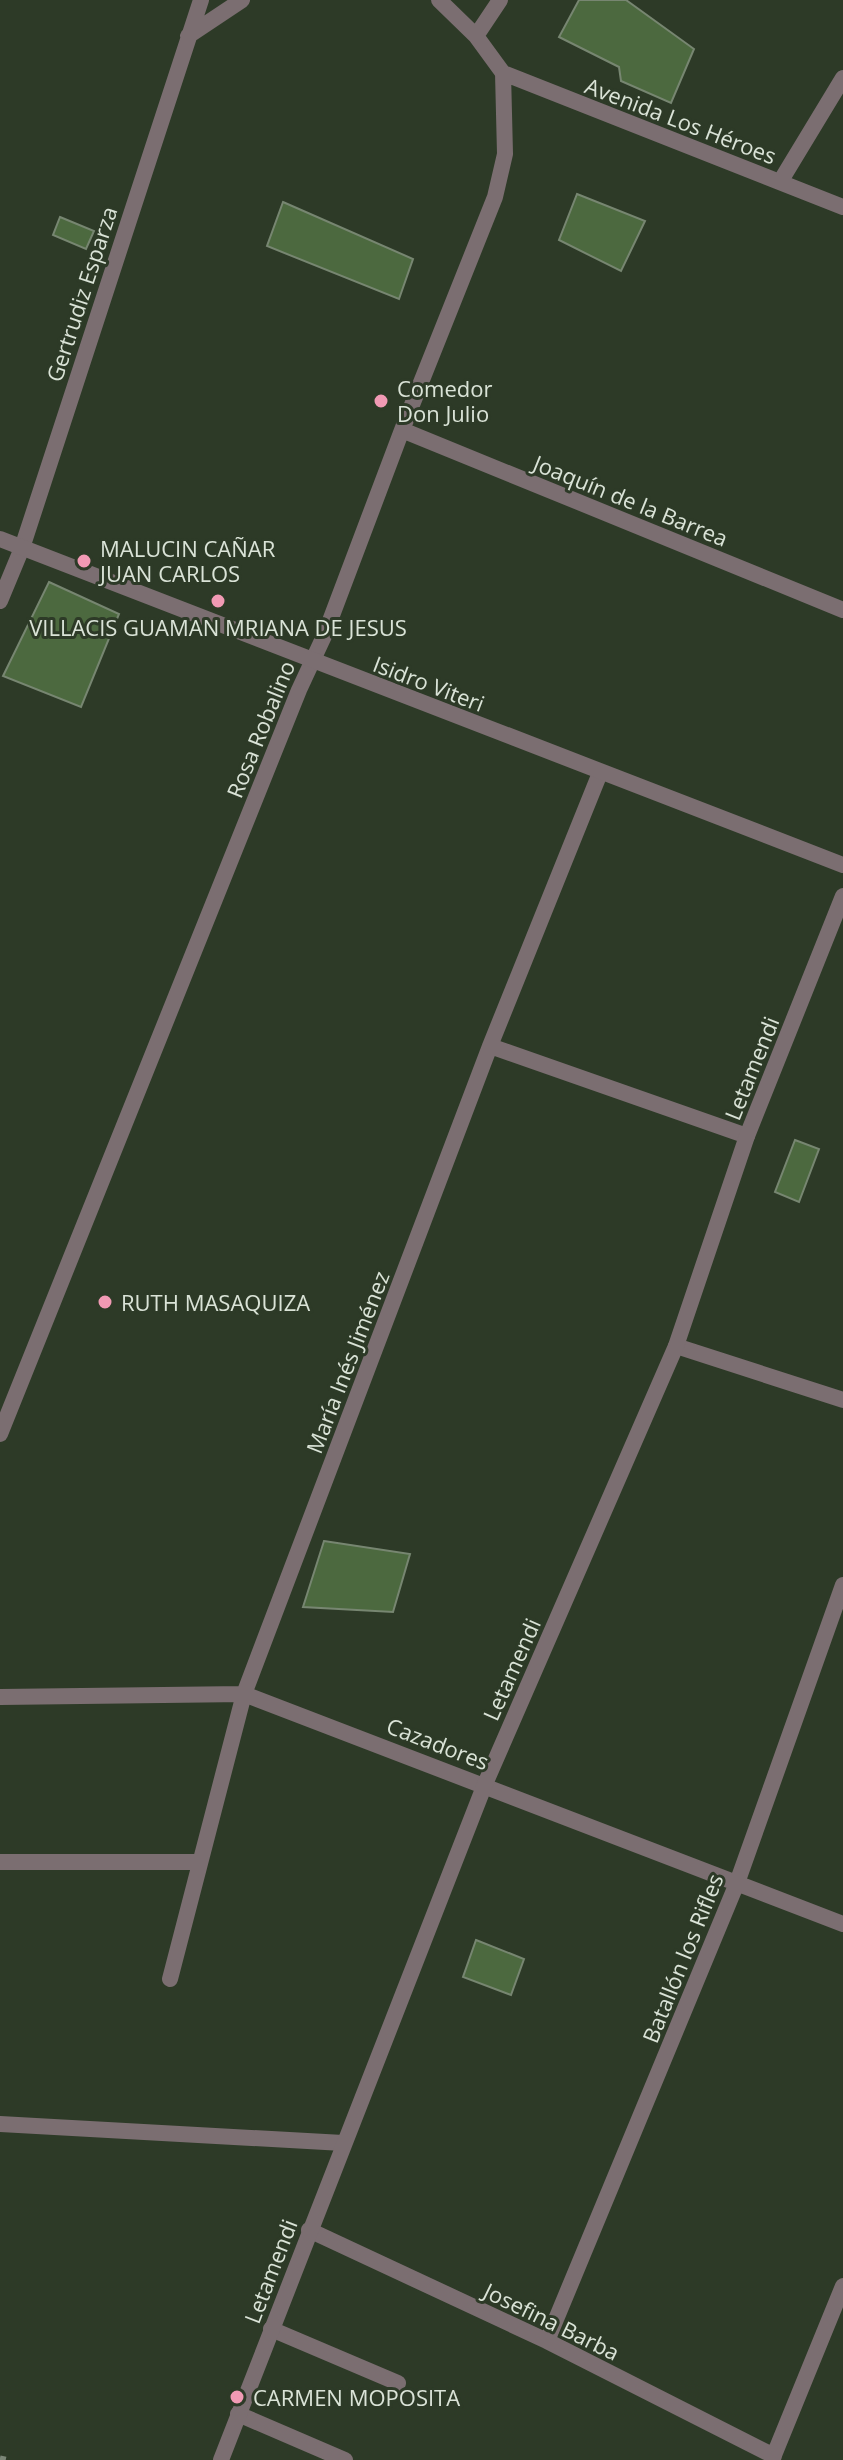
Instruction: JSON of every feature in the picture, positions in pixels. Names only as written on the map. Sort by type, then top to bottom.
[{"type":"street","name":"Gertrudiz Esparza","points":[[0,601],[22,548],[201,0]]},
{"type":"street","points":[[188,36],[242,0]]},
{"type":"street","points":[[439,0],[476,36],[503,73]]},
{"type":"street","points":[[476,36],[500,0]]},
{"type":"street","name":"Avenida Los Héroes","points":[[503,73],[843,207]]},
{"type":"street","name":"Rosa Robalino","points":[[0,1434],[325,634],[495,197],[505,154],[503,73]]},
{"type":"street","points":[[780,182],[843,78]]},
{"type":"street","name":"Joaquín de la Barrea","points":[[402,430],[843,610]]},
{"type":"street","name":"Isidro Viteri","points":[[0,539],[843,865]]},
{"type":"street","name":"María Inés Jiménez","points":[[170,1979],[244,1694],[490,1046],[600,773]]},
{"type":"street","name":"Letamendi","points":[[221,2460],[485,1784],[676,1346],[747,1136],[843,896]]},
{"type":"street","points":[[490,1046],[747,1136]]},
{"type":"street","points":[[676,1346],[843,1400]]},
{"type":"street","name":"Batallón los Rifles","points":[[547,2341],[737,1883],[843,1585]]},
{"type":"street","name":"Cazadores","points":[[0,1697],[244,1694],[843,1924]]},
{"type":"street","points":[[0,1862],[200,1862]]},
{"type":"street","points":[[0,2124],[343,2143]]},
{"type":"street","name":"Josefina Barba","points":[[309,2230],[547,2341],[773,2458]]},
{"type":"street","points":[[773,2458],[843,2286]]},
{"type":"street","points":[[271,2329],[398,2383]]},
{"type":"street","points":[[238,2414],[345,2460]]},
{"type":"path","points":[[0,2458],[9,2460]]},
{"type":"building","points":[[579,0],[626,0],[694,49],[671,103],[621,81],[619,67],[559,37]]},
{"type":"building","points":[[577,194],[645,221],[621,271],[559,240]]},
{"type":"building","points":[[283,202],[413,259],[399,299],[267,246]]},
{"type":"building","points":[[60,217],[94,231],[86,249],[53,235]]},
{"type":"building","points":[[49,582],[119,614],[81,707],[3,676]]},
{"type":"building","points":[[795,1140],[819,1149],[799,1202],[775,1192]]},
{"type":"building","points":[[324,1541],[410,1554],[393,1612],[303,1607]]},
{"type":"building","points":[[476,1940],[524,1959],[511,1995],[463,1977]]},
{"type":"place","name":"Comedor Don Julio","points":[[381,401]]},
{"type":"place","name":"MALUCIN CAÑAR JUAN CARLOS","points":[[84,561]]},
{"type":"place","name":"VILLACIS GUAMAN MRIANA DE JESUS","points":[[218,601]]},
{"type":"place","name":"RUTH MASAQUIZA","points":[[105,1302]]},
{"type":"place","name":"CARMEN MOPOSITA","points":[[237,2397]]}]
